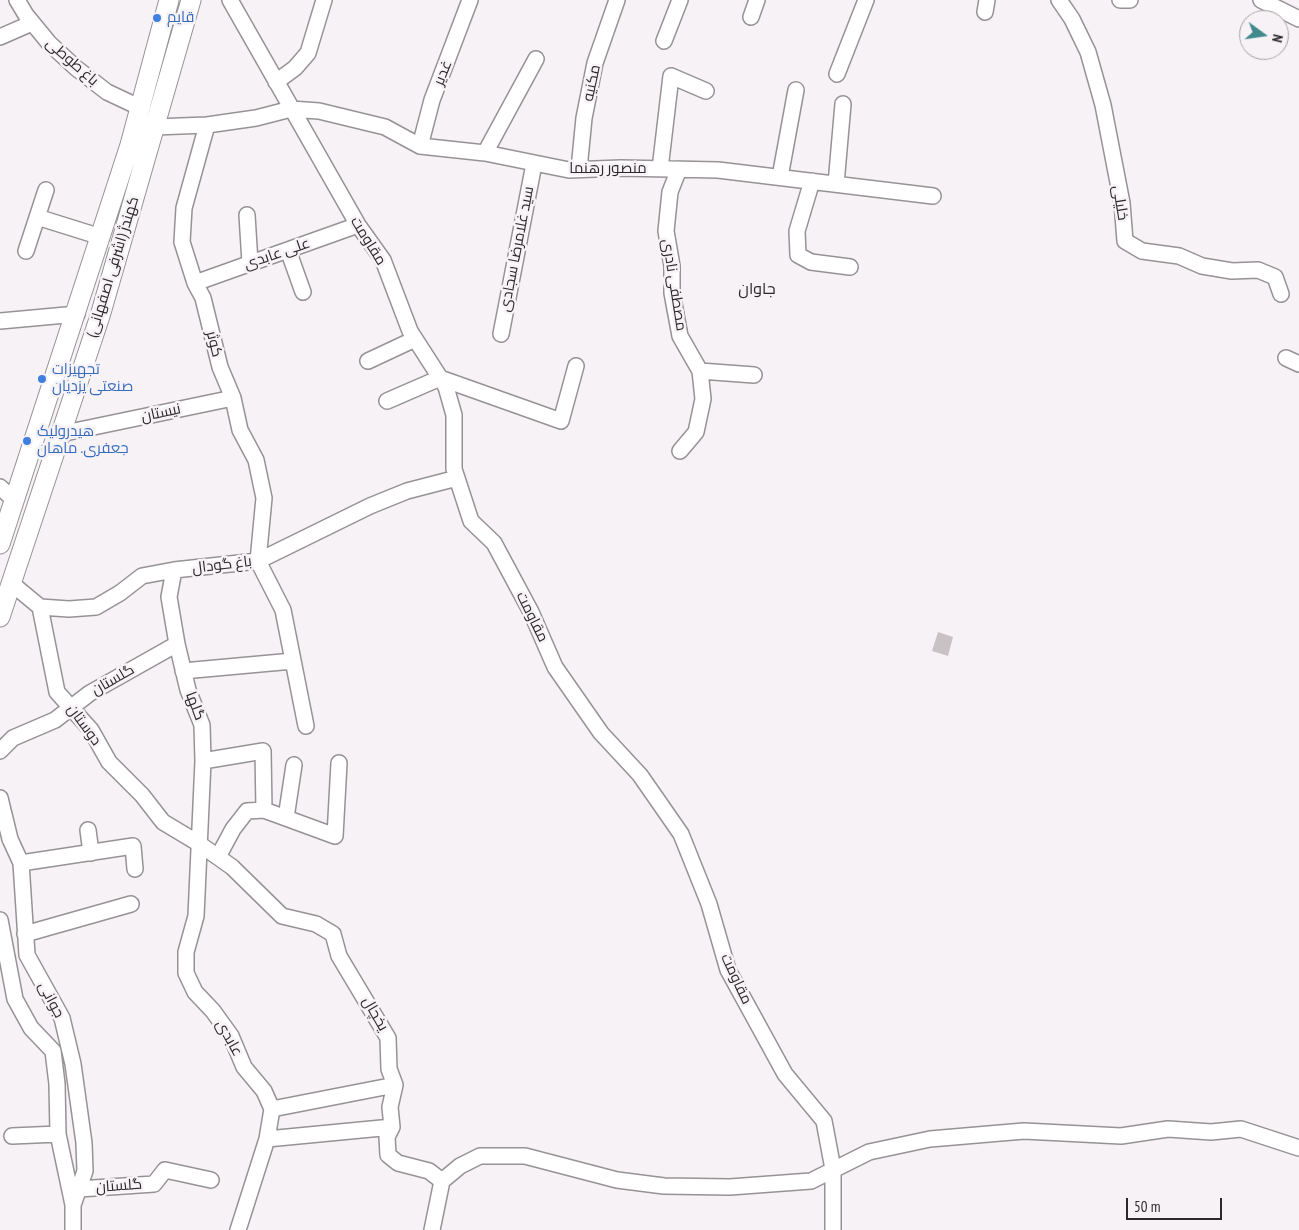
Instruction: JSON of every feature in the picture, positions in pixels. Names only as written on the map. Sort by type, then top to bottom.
[{"type":"main road","name":"کهندژ (اشرفی اصفهانی)","points":[[0,544],[77,314],[130,145],[169,0]]},
{"type":"main road","name":"کهندژ (اشرفی اصفهانی)","points":[[0,617],[100,316],[191,0]]},
{"type":"main road","points":[[122,239],[112,237],[130,172],[132,155],[130,145]]},
{"type":"main road","points":[[73,395],[72,382],[100,286],[87,282]]},
{"type":"street","name":"باغ طوطی","points":[[17,0],[32,23],[49,43],[76,68],[107,92],[141,108]]},
{"type":"street","name":"مقاومت","points":[[230,0],[358,225],[382,260],[415,339],[446,387],[454,415],[454,469],[471,521],[494,543],[531,612],[556,667],[601,733],[640,775],[681,834],[709,904],[728,970],[785,1074],[824,1121],[834,1169],[833,1230]]},
{"type":"street","points":[[276,82],[295,68],[308,53],[324,0]]},
{"type":"street","name":"غدیر","points":[[420,146],[432,100],[470,0]]},
{"type":"street","name":"مکنیه","points":[[579,169],[584,118],[595,63],[617,0]]},
{"type":"street","points":[[664,42],[680,0]]},
{"type":"street","points":[[751,17],[757,0]]},
{"type":"street","points":[[837,74],[866,0]]},
{"type":"street","name":"خلیلی","points":[[1059,0],[1072,19],[1088,52],[1096,79],[1122,203],[1125,240],[1142,251],[1180,256],[1202,266],[1232,271],[1258,270],[1276,277],[1281,294]]},
{"type":"street","points":[[1120,0],[1130,0]]},
{"type":"street","points":[[1261,0],[1299,19]]},
{"type":"street","points":[[0,36],[32,23]]},
{"type":"street","points":[[485,153],[536,59]]},
{"type":"street","points":[[660,169],[671,76],[706,91]]},
{"type":"street","points":[[780,177],[796,90]]},
{"type":"street","points":[[836,184],[843,104]]},
{"type":"street","name":"منصور رهنما","points":[[154,127],[207,125],[256,118],[292,109],[320,111],[385,127],[420,146],[485,153],[534,164],[579,169],[718,170],[933,196]]},
{"type":"street","name":"کوثر","points":[[207,125],[184,208],[182,242],[203,298],[220,367],[233,398],[240,430],[256,460],[264,498],[258,561]]},
{"type":"street","name":"سید غلامرضا سجادی","points":[[501,334],[534,164]]},
{"type":"street","name":"مصطفی نادری","points":[[678,169],[670,192],[666,231],[672,266],[672,293],[680,336],[700,371],[703,399],[696,432],[680,451]]},
{"type":"street","points":[[812,181],[797,232],[798,254],[811,262],[850,268]]},
{"type":"street","points":[[26,251],[46,190]]},
{"type":"street","points":[[247,215],[250,263]]},
{"type":"street","points":[[37,217],[101,237]]},
{"type":"street","name":"علی عابدی","points":[[196,283],[358,225]]},
{"type":"street","points":[[288,250],[303,292]]},
{"type":"street","points":[[0,321],[77,314]]},
{"type":"street","points":[[368,361],[415,339]]},
{"type":"street","points":[[386,401],[440,378],[561,421],[576,366]]},
{"type":"street","points":[[700,371],[754,375]]},
{"type":"street","name":"نیستان","points":[[60,434],[233,398]]},
{"type":"street","name":"باغ گودال","points":[[40,607],[69,609],[96,606],[120,593],[142,576],[174,570],[258,561],[370,506],[407,491],[457,478]]},
{"type":"street","points":[[0,487],[14,500]]},
{"type":"street","points":[[258,561],[283,610],[306,726]]},
{"type":"street","name":"گلها","points":[[174,570],[169,597],[177,644],[188,690],[202,725],[203,761],[198,843]]},
{"type":"street","points":[[11,583],[40,607]]},
{"type":"street","name":"دوستان","points":[[40,607],[57,692],[72,706],[91,730],[109,762],[142,795],[163,822],[198,843]]},
{"type":"street","name":"گلستان","points":[[0,751],[13,738],[55,720],[90,692],[177,644]]},
{"type":"street","points":[[184,671],[293,661]]},
{"type":"street","points":[[203,761],[263,751],[264,810]]},
{"type":"street","points":[[218,857],[233,829],[247,811],[264,810],[335,836],[340,763]]},
{"type":"street","points":[[286,818],[294,765]]},
{"type":"street","name":"جوانی","points":[[0,798],[10,839],[21,863],[28,955],[62,1018],[73,1064],[84,1143],[85,1171],[73,1205]]},
{"type":"street","points":[[88,830],[91,853]]},
{"type":"street","name":"یخچال","points":[[198,843],[232,867],[282,916],[316,924],[334,934],[339,956],[388,1038],[390,1069],[395,1085],[390,1107],[392,1127],[387,1137],[388,1155],[398,1163],[429,1171],[442,1181]]},
{"type":"street","name":"عابدی","points":[[198,843],[196,916],[186,952],[186,974],[195,992],[214,1011],[231,1036],[244,1067],[264,1091],[272,1109]]},
{"type":"street","points":[[21,863],[133,846],[135,870]]},
{"type":"street","points":[[25,934],[131,904]]},
{"type":"street","name":"جوانی","points":[[0,920],[7,998],[31,1028],[53,1051],[57,1084],[58,1134],[77,1229]]},
{"type":"street","points":[[238,1230],[268,1139],[272,1109],[395,1085]]},
{"type":"street","points":[[268,1139],[392,1127]]},
{"type":"street","points":[[432,1230],[442,1181],[460,1166],[480,1156],[525,1156],[616,1180],[664,1186],[730,1187],[811,1181],[869,1152],[930,1139],[1024,1131],[1121,1136],[1168,1129],[1211,1132],[1241,1129],[1299,1148]]},
{"type":"street","points":[[12,1136],[58,1134]]},
{"type":"street","name":"گلستان","points":[[79,1189],[154,1184],[165,1170],[211,1180]]},
{"type":"building","points":[[938,632],[953,637],[948,656],[932,651]]},
{"type":"place","name":"قایم","points":[[157,18]]},
{"type":"place","name":"تجهیزات صنعتی یزدیان","points":[[42,379]]},
{"type":"place","name":"هیدرولیک جعفری. ماهان","points":[[27,441]]},
{"type":"district","name":"جاوان","points":[[757,289]]}]
